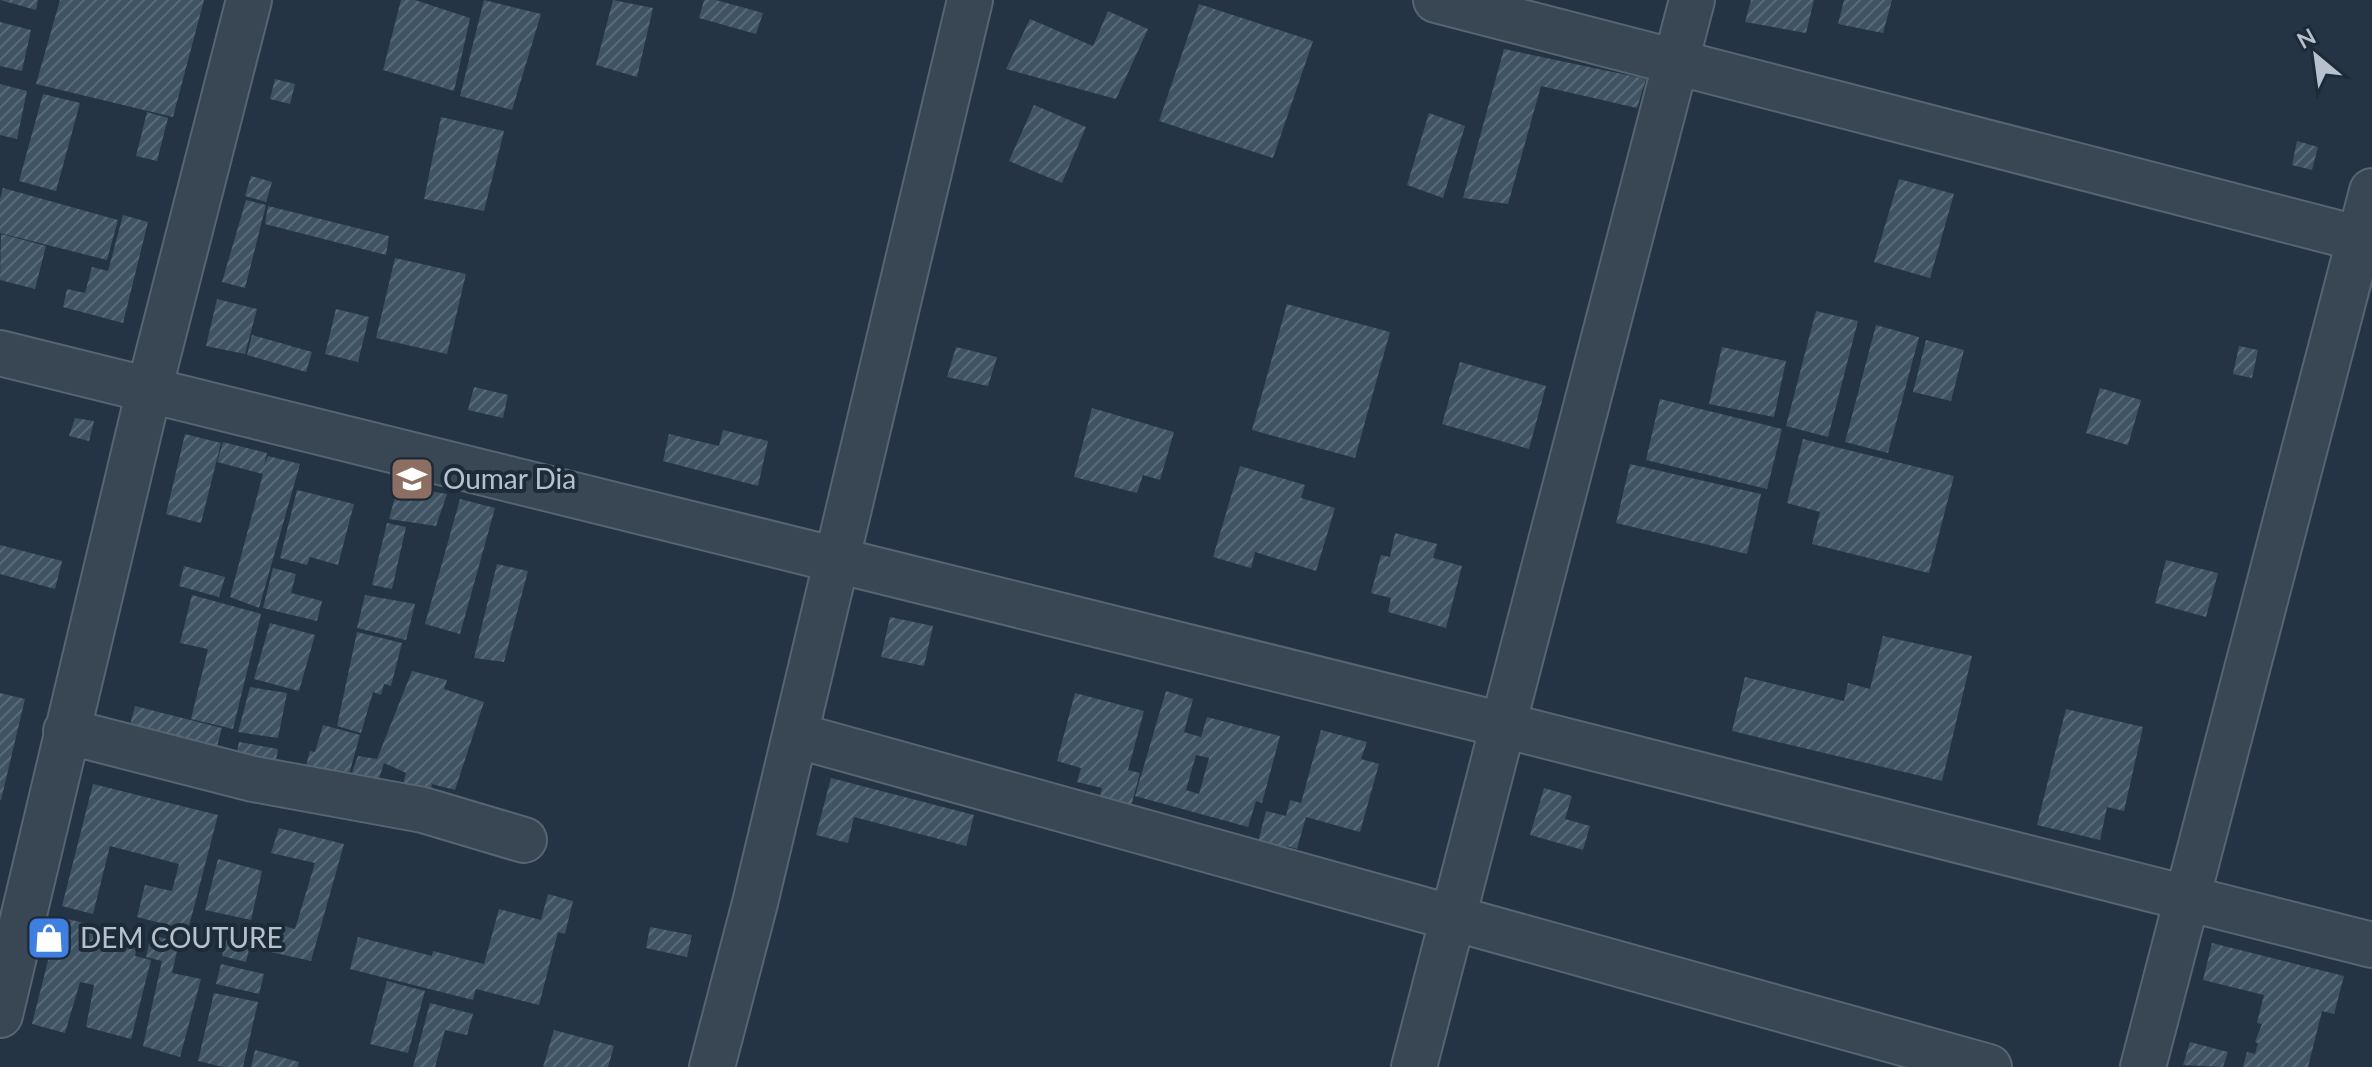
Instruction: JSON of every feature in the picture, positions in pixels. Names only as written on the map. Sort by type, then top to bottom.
[{"type":"street","points":[[0,1015],[149,390],[249,0]]},
{"type":"street","points":[[712,1067],[795,735],[970,0]]},
{"type":"street","points":[[1436,0],[2366,240]]},
{"type":"street","points":[[1414,1067],[1692,0]]},
{"type":"street","points":[[2143,1067],[2366,240],[2372,191]]},
{"type":"street","points":[[0,353],[1503,725],[2372,945]]},
{"type":"street","points":[[66,731],[253,779],[423,810],[524,840]]},
{"type":"street","points":[[795,735],[1989,1067]]},
{"type":"building","points":[[0,0],[38,0],[36,10]]},
{"type":"building","points":[[60,0],[204,0],[173,117],[36,84]]},
{"type":"building","points":[[401,0],[415,0],[470,18],[454,91],[383,70]]},
{"type":"building","points":[[484,0],[541,14],[512,110],[460,96]]},
{"type":"building","points":[[613,0],[653,8],[637,77],[596,65]]},
{"type":"building","points":[[704,0],[716,0],[763,13],[756,34],[699,18]]},
{"type":"building","points":[[1751,0],[1814,0],[1806,33],[1745,22]]},
{"type":"building","points":[[1844,0],[1892,0],[1883,33],[1838,24]]},
{"type":"building","points":[[1199,4],[1313,41],[1273,158],[1159,121]]},
{"type":"building","points":[[1108,11],[1148,29],[1116,99],[1006,69],[1030,19],[1093,46]]},
{"type":"building","points":[[0,22],[31,30],[22,71],[0,66]]},
{"type":"building","points":[[1504,49],[1646,79],[1637,108],[1541,86],[1508,204],[1463,198]]},
{"type":"building","points":[[275,79],[295,84],[290,104],[270,99]]},
{"type":"building","points":[[0,84],[27,91],[17,139],[0,135]]},
{"type":"building","points":[[43,94],[80,103],[56,191],[19,181]]},
{"type":"building","points":[[1034,105],[1086,127],[1062,183],[1009,161]]},
{"type":"building","points":[[147,112],[168,118],[157,161],[136,156]]},
{"type":"building","points":[[1429,113],[1465,126],[1443,198],[1407,185]]},
{"type":"building","points":[[441,117],[504,131],[484,211],[424,199]]},
{"type":"building","points":[[2297,141],[2318,147],[2312,170],[2292,165]]},
{"type":"building","points":[[251,176],[272,182],[266,202],[245,196]]},
{"type":"building","points":[[1899,179],[1954,194],[1930,278],[1874,262]]},
{"type":"building","points":[[3,188],[118,220],[107,260],[0,233]]},
{"type":"building","points":[[246,200],[266,205],[245,288],[222,282]]},
{"type":"building","points":[[268,206],[389,236],[386,255],[265,224]]},
{"type":"building","points":[[123,215],[148,222],[123,323],[63,307],[67,289],[85,293],[92,267],[108,271]]},
{"type":"building","points":[[1,234],[46,246],[35,289],[0,280]]},
{"type":"building","points":[[395,258],[466,274],[447,354],[376,338]]},
{"type":"building","points":[[217,299],[257,309],[245,354],[206,346]]},
{"type":"building","points":[[1287,304],[1390,332],[1355,458],[1252,430]]},
{"type":"building","points":[[336,309],[369,317],[358,362],[325,354]]},
{"type":"building","points":[[1816,311],[1858,321],[1828,437],[1786,426]]},
{"type":"building","points":[[1876,325],[1919,337],[1888,453],[1845,442]]},
{"type":"building","points":[[252,335],[312,352],[306,372],[247,355]]},
{"type":"building","points":[[1926,340],[1964,350],[1951,401],[1913,392]]},
{"type":"building","points":[[2239,346],[2258,350],[2252,378],[2233,374]]},
{"type":"building","points":[[956,347],[997,357],[988,386],[947,377]]},
{"type":"building","points":[[1722,347],[1786,361],[1774,417],[1709,404]]},
{"type":"building","points":[[1460,362],[1546,386],[1529,449],[1442,424]]},
{"type":"building","points":[[474,387],[508,395],[503,418],[468,410]]},
{"type":"building","points":[[2100,388],[2141,400],[2128,445],[2086,433]]},
{"type":"building","points":[[1660,399],[1782,429],[1767,489],[1646,460]]},
{"type":"building","points":[[1092,408],[1174,432],[1160,480],[1143,475],[1137,493],[1074,477]]},
{"type":"building","points":[[75,418],[94,421],[89,441],[69,436]]},
{"type":"building","points":[[723,430],[768,441],[758,486],[663,461],[669,434],[719,446]]},
{"type":"building","points":[[185,434],[221,443],[201,523],[166,514]]},
{"type":"building","points":[[1803,439],[1954,476],[1929,573],[1812,544],[1820,512],[1787,503]]},
{"type":"building","points":[[223,442],[267,453],[264,465],[268,456],[300,464],[259,608],[230,597],[263,474],[217,462]]},
{"type":"building","points":[[1630,464],[1761,494],[1747,554],[1616,523]]},
{"type":"building","points":[[1240,466],[1305,485],[1301,498],[1335,508],[1316,571],[1255,552],[1251,568],[1213,557]]},
{"type":"building","points":[[398,486],[447,494],[436,526],[389,519]]},
{"type":"building","points":[[297,490],[354,504],[338,565],[310,557],[307,565],[280,558]]},
{"type":"building","points":[[460,499],[495,508],[460,634],[425,624]]},
{"type":"building","points":[[387,523],[406,527],[392,589],[372,585]]},
{"type":"building","points":[[1395,533],[1437,544],[1433,558],[1462,566],[1446,628],[1388,612],[1391,598],[1371,593],[1381,555],[1390,557]]},
{"type":"building","points":[[0,545],[62,561],[55,589],[0,574]]},
{"type":"building","points":[[2166,560],[2218,573],[2206,617],[2155,603]]},
{"type":"building","points":[[497,564],[528,571],[504,662],[474,658]]},
{"type":"building","points":[[184,566],[225,577],[219,597],[179,586]]},
{"type":"building","points":[[273,568],[296,574],[291,593],[322,601],[317,621],[263,608]]},
{"type":"building","points":[[192,595],[261,614],[233,729],[191,719],[208,649],[180,643]]},
{"type":"building","points":[[365,595],[415,604],[406,640],[357,628]]},
{"type":"building","points":[[890,617],[933,626],[924,666],[881,657]]},
{"type":"building","points":[[270,623],[315,635],[299,691],[254,679]]},
{"type":"building","points":[[357,632],[402,643],[391,686],[384,684],[381,695],[373,692],[361,733],[337,726]]},
{"type":"building","points":[[1883,636],[1972,656],[1942,781],[1732,731],[1745,677],[1844,701],[1848,683],[1870,689]]},
{"type":"building","points":[[412,671],[447,680],[444,689],[484,702],[455,790],[432,784],[430,791],[403,784],[406,773],[384,763],[374,794],[348,783],[358,756],[377,759]]},
{"type":"building","points":[[250,687],[287,693],[278,738],[238,732]]},
{"type":"building","points":[[1166,691],[1193,699],[1184,732],[1201,737],[1207,717],[1280,736],[1262,803],[1256,801],[1248,827],[1135,796]],"holes":[[[1196,755],[1209,758],[1199,794],[1186,790]]]},
{"type":"building","points":[[0,693],[25,699],[1,800],[0,800]]},
{"type":"building","points":[[1075,693],[1144,711],[1128,770],[1140,773],[1130,810],[1099,801],[1102,788],[1077,782],[1081,768],[1057,761]]},
{"type":"building","points":[[135,706],[222,728],[216,750],[129,729]]},
{"type":"building","points":[[2066,709],[2143,727],[2124,811],[2107,807],[2100,840],[2037,825]]},
{"type":"building","points":[[323,725],[360,735],[346,785],[304,773],[310,751],[315,752]]},
{"type":"building","points":[[1321,730],[1367,742],[1361,759],[1379,764],[1360,832],[1306,817],[1297,849],[1287,846],[1284,857],[1256,850],[1266,811],[1286,816],[1290,800],[1301,803]]},
{"type":"building","points":[[239,742],[278,749],[275,767],[236,756]]},
{"type":"building","points":[[831,778],[974,815],[966,846],[854,817],[848,843],[816,835]]},
{"type":"building","points":[[93,784],[218,815],[188,930],[137,917],[145,885],[172,891],[179,864],[110,846],[93,914],[62,906]]},
{"type":"building","points":[[1544,788],[1572,796],[1565,819],[1590,826],[1583,850],[1530,835]]},
{"type":"building","points":[[279,828],[344,844],[311,961],[266,951],[277,924],[295,929],[315,863],[271,853]]},
{"type":"building","points":[[218,859],[262,871],[251,920],[205,910]]},
{"type":"building","points":[[548,894],[573,901],[565,934],[558,932],[539,1005],[476,989],[473,1000],[350,969],[358,937],[432,956],[433,951],[484,964],[499,909],[541,920]]},
{"type":"building","points":[[59,917],[139,936],[135,956],[151,960],[131,1039],[86,1027],[94,985],[80,982],[65,1033],[32,1024]]},
{"type":"building","points":[[261,925],[271,927],[265,950],[256,948]]},
{"type":"building","points":[[650,927],[692,935],[687,957],[646,948]]},
{"type":"building","points":[[151,935],[179,942],[172,973],[201,979],[180,1057],[143,1046],[162,961],[146,957]]},
{"type":"building","points":[[226,940],[250,946],[246,962],[222,956]]},
{"type":"building","points":[[2212,943],[2344,976],[2334,1014],[2322,1011],[2308,1067],[2243,1067],[2247,1052],[2255,1054],[2258,1043],[2255,1042],[2262,1024],[2257,1023],[2264,995],[2203,980]]},
{"type":"building","points":[[221,964],[264,974],[259,994],[216,984]]},
{"type":"building","points":[[387,981],[425,991],[408,1053],[370,1044]]},
{"type":"building","points":[[214,993],[258,1002],[243,1067],[223,1067],[198,1061]]},
{"type":"building","points":[[430,1003],[473,1014],[467,1035],[445,1030],[435,1067],[413,1067]]},
{"type":"building","points":[[554,1030],[614,1046],[608,1067],[543,1067]]},
{"type":"building","points":[[2190,1042],[2228,1052],[2223,1067],[2183,1065]]},
{"type":"building","points":[[255,1050],[299,1062],[298,1067],[251,1067]]},
{"type":"place","name":"Oumar Dia","points":[[412,479]]},
{"type":"place","name":"DEM COUTURE","points":[[49,938]]}]
